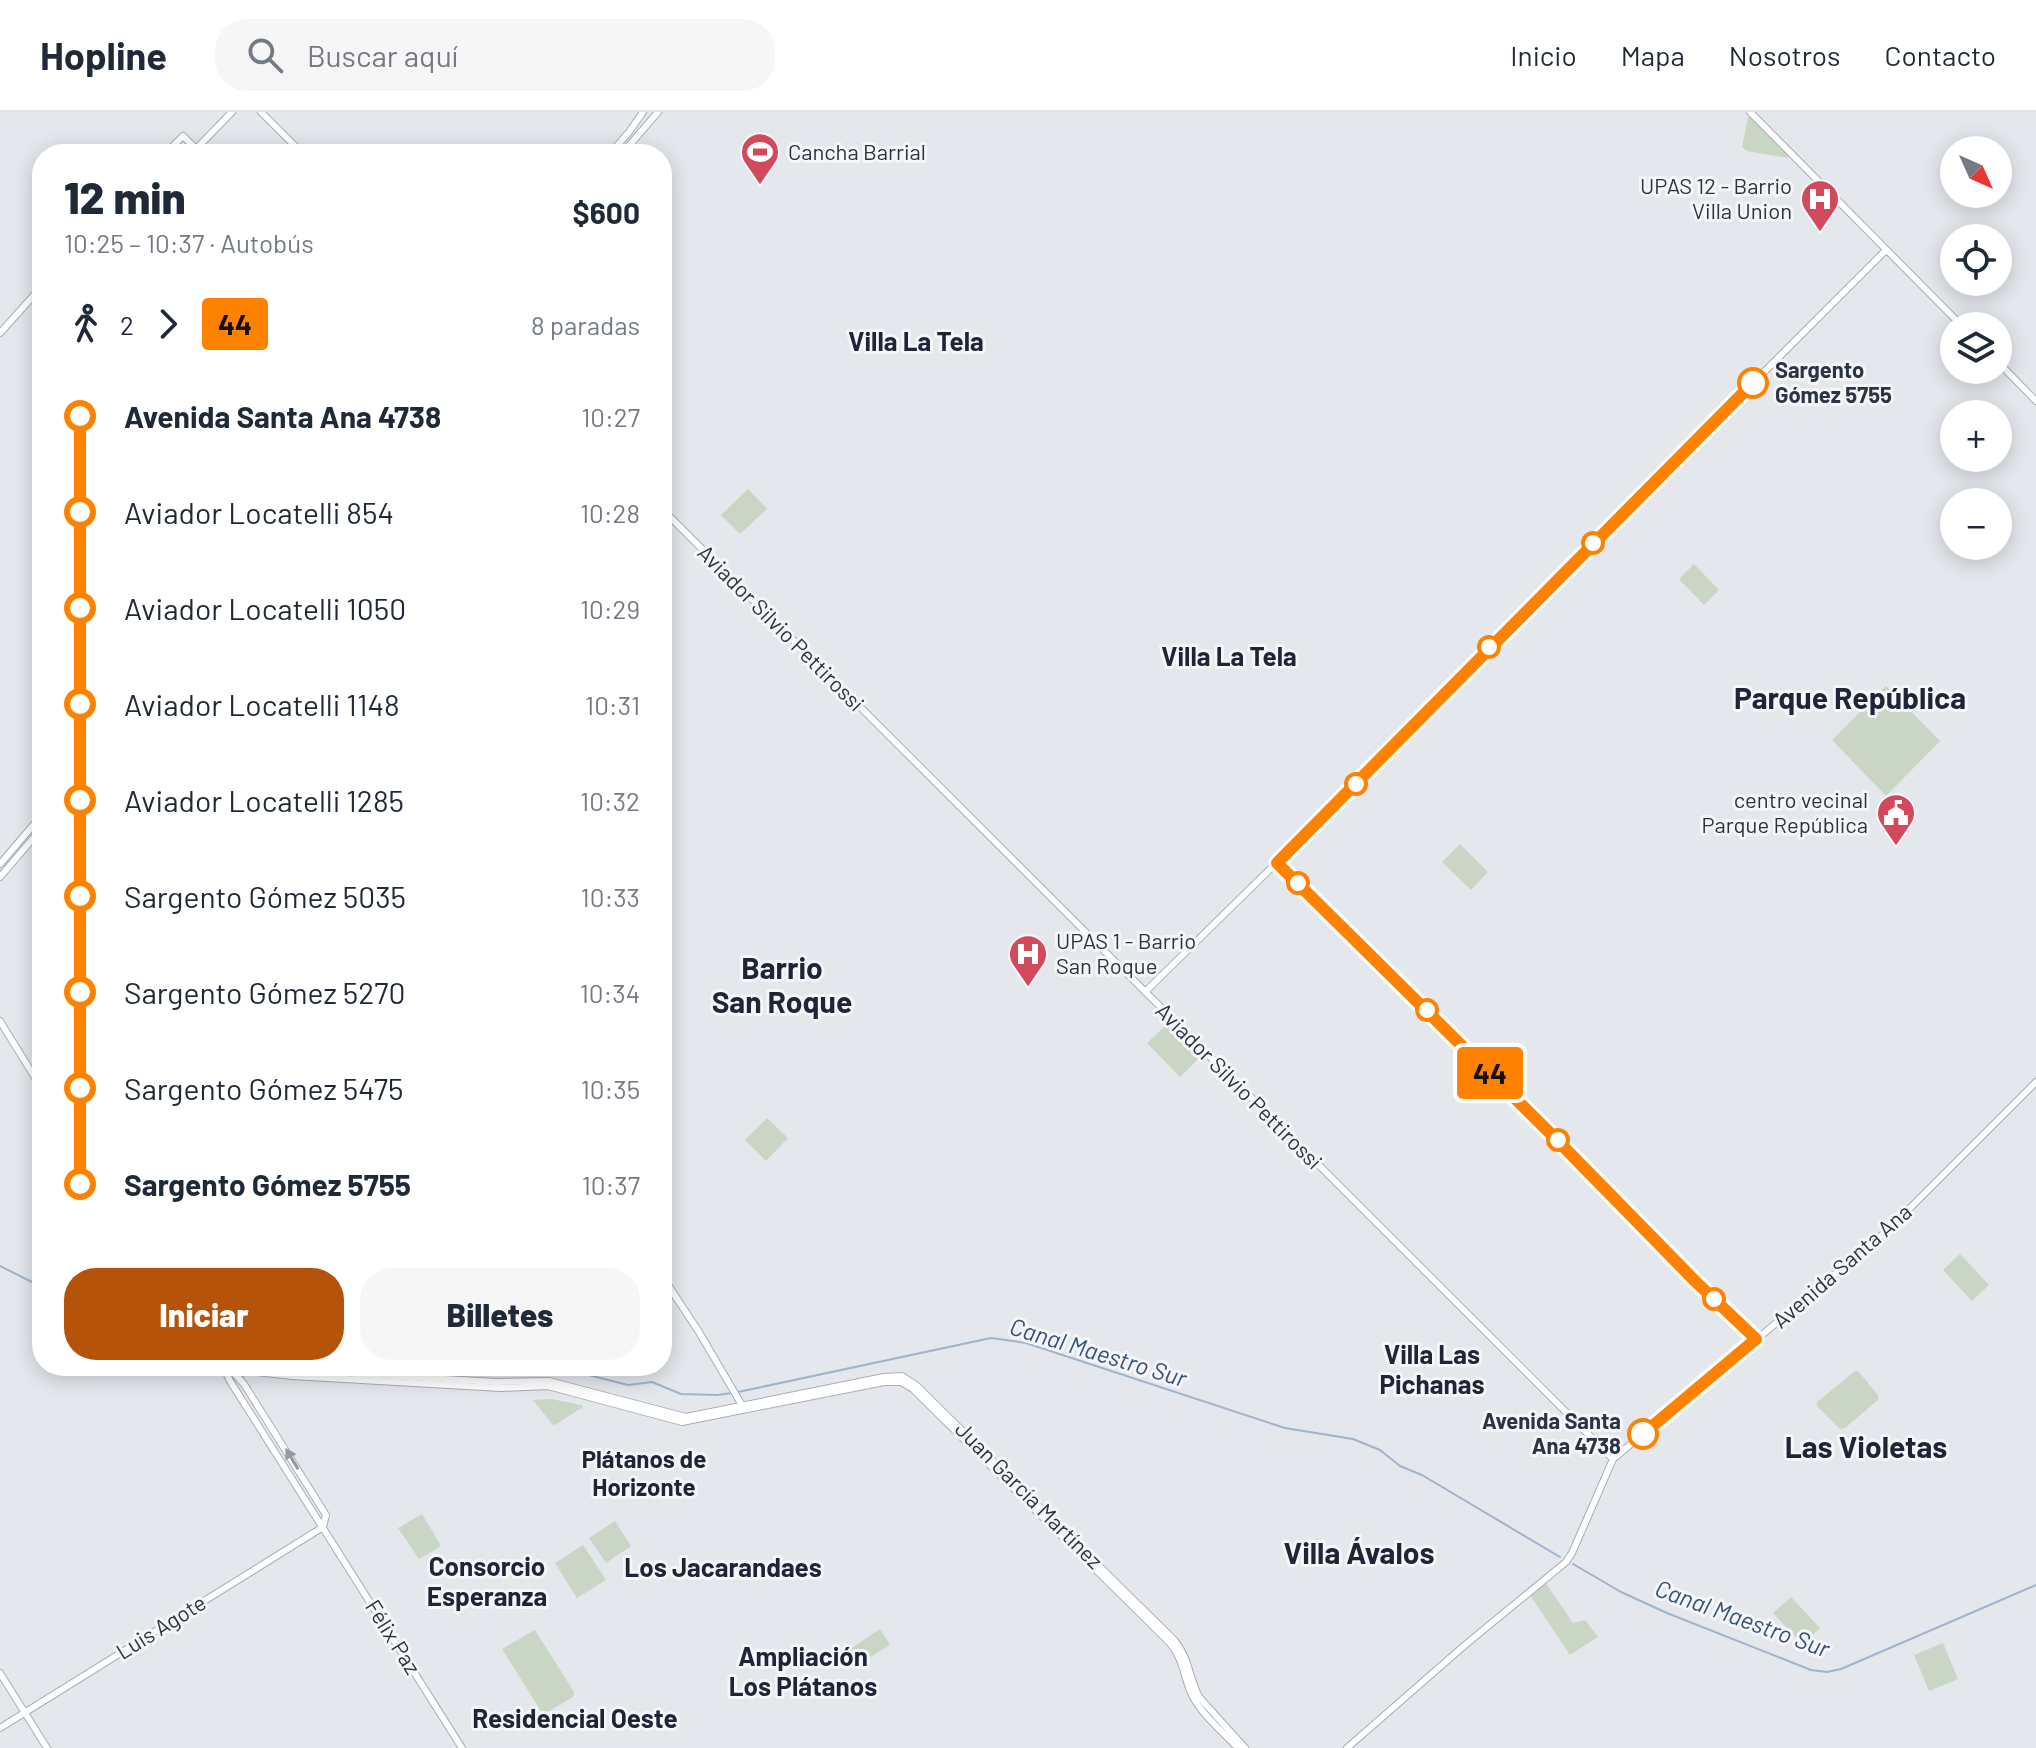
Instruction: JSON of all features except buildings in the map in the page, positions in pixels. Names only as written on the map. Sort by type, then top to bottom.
[{"type":"main road","points":[[201,144],[232,112]]},
{"type":"main road","points":[[261,112],[293,144]]},
{"type":"main road","points":[[618,144],[643,112]]},
{"type":"main road","points":[[631,144],[658,112]]},
{"type":"main road","points":[[1750,112],[1948,312]]},
{"type":"main road","points":[[175,144],[183,136],[191,144]]},
{"type":"main road","points":[[1145,992],[1886,250]]},
{"type":"main road","points":[[0,333],[32,297]]},
{"type":"main road","points":[[2012,376],[2036,401]]},
{"type":"main road","name":"Aviador Silvio Pettirossi","points":[[672,519],[1613,1459]]},
{"type":"main road","points":[[0,864],[32,827]]},
{"type":"main road","points":[[0,877],[32,840]]},
{"type":"main road","points":[[0,1021],[32,1073]]},
{"type":"main road","name":"Avenida Santa Ana","points":[[1347,1748],[1562,1566],[1572,1553],[1613,1459],[1889,1229],[2036,1082]]},
{"type":"main road","points":[[393,1376],[496,1382],[549,1381],[686,1417],[744,1407],[672,1291]]},
{"type":"main road","name":"Félix Paz","points":[[230,1376],[230,1381],[462,1748]]},
{"type":"main road","name":"Félix Paz","points":[[235,1376],[274,1430],[326,1515],[323,1527]]},
{"type":"main road","name":"Juan García Martínez","points":[[744,1407],[884,1377],[898,1376],[909,1380],[990,1456],[1179,1645],[1199,1697],[1245,1748]]},
{"type":"main road","name":"Juan García Martínez","points":[[744,1407],[884,1382],[897,1381],[909,1386],[1170,1643],[1181,1659],[1196,1701],[1238,1748]]},
{"type":"main road","name":"Luis Agote","points":[[0,1728],[323,1527]]},
{"type":"main road","points":[[0,1673],[47,1748]]},
{"type":"green space","points":[[1751,116],[1789,155],[1788,158],[1747,151],[1742,147],[1748,117]]},
{"type":"green space","points":[[748,489],[767,509],[740,534],[721,515]]},
{"type":"green space","points":[[1694,564],[1719,590],[1704,605],[1679,579]]},
{"type":"green space","points":[[1886,686],[1940,741],[1886,796],[1832,740]]},
{"type":"green space","points":[[1460,844],[1488,872],[1471,890],[1442,862]]},
{"type":"green space","points":[[1167,1024],[1200,1057],[1180,1077],[1147,1043]]},
{"type":"green space","points":[[767,1118],[788,1138],[766,1161],[745,1140]]},
{"type":"green space","points":[[1960,1254],[1989,1285],[1972,1301],[1943,1270]]},
{"type":"green space","points":[[1855,1371],[1878,1395],[1878,1400],[1840,1429],[1817,1406],[1817,1402]]},
{"type":"green space","points":[[551,1399],[583,1407],[555,1425],[533,1400]]},
{"type":"green space","points":[[422,1514],[441,1546],[419,1559],[398,1528]]},
{"type":"green space","points":[[615,1521],[631,1546],[606,1563],[589,1538]]},
{"type":"green space","points":[[583,1545],[606,1580],[577,1598],[555,1563]]},
{"type":"green space","points":[[1545,1582],[1573,1623],[1585,1620],[1598,1637],[1570,1655],[1530,1595]]},
{"type":"green space","points":[[1791,1597],[1820,1628],[1802,1644],[1773,1613]]},
{"type":"green space","points":[[880,1629],[890,1645],[859,1664],[850,1649]]},
{"type":"green space","points":[[535,1630],[574,1692],[573,1697],[546,1713],[541,1711],[502,1649]]},
{"type":"green space","points":[[1943,1643],[1958,1679],[1929,1691],[1914,1655]]},
{"type":"waterway","name":"Canal Maestro Sur","points":[[0,1266],[32,1282]]},
{"type":"waterway","name":"Canal Maestro Sur","points":[[738,1392],[991,1338],[1026,1343],[1285,1428],[1353,1439],[1380,1450],[1400,1466],[1422,1475],[1560,1557]]},
{"type":"waterway","name":"Canal Maestro Sur","points":[[592,1376],[628,1385],[652,1382],[681,1394],[732,1393]]},
{"type":"waterway","name":"Canal Maestro Sur","points":[[1573,1564],[1621,1592],[1667,1613],[1811,1670],[1827,1672],[1841,1669],[2036,1585]]},
{"type":"bus line","name":"44","points":[[1643,1434],[1756,1339],[1277,863],[1753,383]]},
{"type":"place","name":"Cancha Barrial","points":[[760,186]]},
{"type":"place","name":"UPAS 12 - Barrio Villa Union","points":[[1820,233]]},
{"type":"place","name":"Sargento Gómez 5755","points":[[1753,383]]},
{"type":"place","name":"centro vecinal Parque República","points":[[1896,847]]},
{"type":"place","name":"UPAS 1 - Barrio San Roque","points":[[1028,988]]},
{"type":"place","name":"Avenida Santa Ana 4738","points":[[1643,1434]]},
{"type":"district","name":"Villa La Tela","points":[[916,342]]},
{"type":"district","name":"Villa La Tela","points":[[1229,657]]},
{"type":"district","name":"Parque República","points":[[1850,699]]},
{"type":"district","name":"Barrio San Roque","points":[[782,986]]},
{"type":"district","name":"Villa Las Pichanas","points":[[1432,1370]]},
{"type":"district","name":"Las Violetas","points":[[1866,1448]]},
{"type":"district","name":"Plátanos de Horizonte","points":[[644,1474]]},
{"type":"district","name":"Villa Ávalos","points":[[1359,1554]]},
{"type":"district","name":"Los Jacarandaes","points":[[723,1568]]},
{"type":"district","name":"Consorcio Esperanza","points":[[487,1582]]},
{"type":"district","name":"Ampliación Los Plátanos","points":[[803,1672]]},
{"type":"district","name":"Residencial Oeste","points":[[575,1719]]}]
